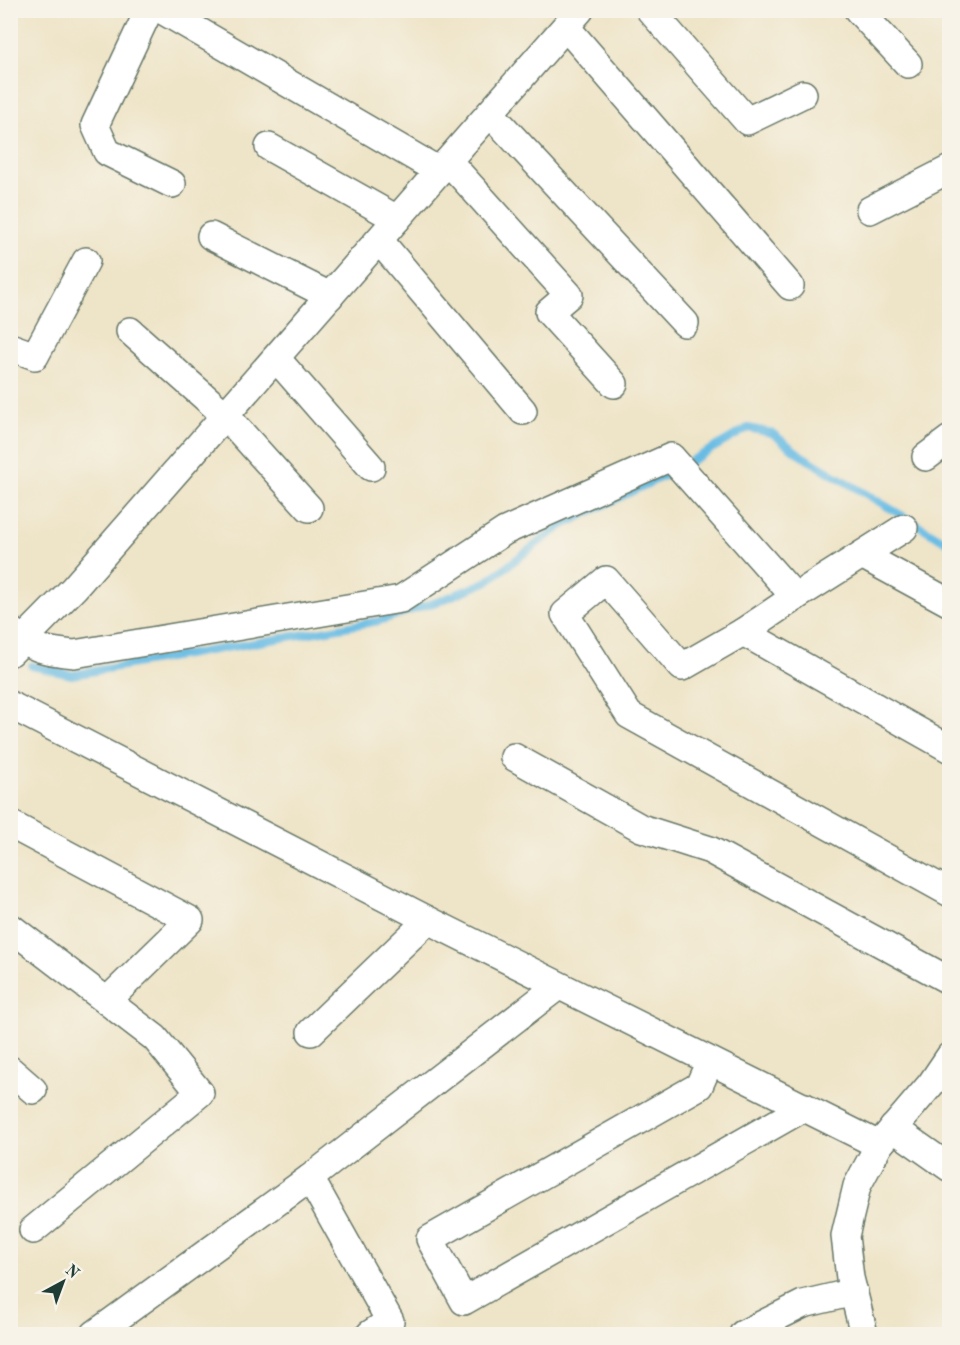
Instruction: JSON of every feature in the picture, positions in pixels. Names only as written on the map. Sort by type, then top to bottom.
[{"type":"street","points":[[149,10],[96,125],[107,152],[172,184]]},
{"type":"street","points":[[162,10],[444,166],[569,295],[549,312],[614,384]]},
{"type":"street","points":[[650,10],[747,121],[803,94]]},
{"type":"street","points":[[858,10],[908,64]]},
{"type":"street","points":[[790,286],[573,19],[74,588],[14,641],[43,651],[74,654],[401,599],[505,531],[671,457],[795,597]]},
{"type":"street","points":[[490,113],[685,323]]},
{"type":"street","points":[[269,147],[397,219]]},
{"type":"street","points":[[870,210],[950,169]]},
{"type":"street","points":[[211,236],[330,296]]},
{"type":"street","points":[[379,240],[523,411]]},
{"type":"street","points":[[10,353],[13,348],[35,356],[86,261]]},
{"type":"street","points":[[130,332],[225,415],[309,508]]},
{"type":"street","points":[[276,358],[371,468]]},
{"type":"street","points":[[926,457],[950,439]]},
{"type":"street","points":[[904,528],[743,632],[682,667],[606,580],[565,614],[629,716],[950,893]]},
{"type":"street","points":[[862,555],[950,603]]},
{"type":"street","points":[[743,632],[950,749]]},
{"type":"street","points":[[10,705],[428,920],[710,1061],[805,1107],[886,1136],[950,1168]]},
{"type":"street","points":[[514,757],[641,828],[710,850],[950,981]]},
{"type":"street","points":[[10,824],[190,920],[107,1001]]},
{"type":"street","points":[[310,1032],[428,920]]},
{"type":"street","points":[[10,927],[155,1038],[200,1093],[33,1230]]},
{"type":"street","points":[[94,1335],[310,1178],[558,986]]},
{"type":"street","points":[[864,1335],[845,1236],[857,1186],[886,1136],[931,1084],[950,1056]]},
{"type":"street","points":[[710,1061],[699,1086],[430,1239],[464,1301],[805,1107]]},
{"type":"street","points":[[10,1070],[33,1089]]},
{"type":"street","points":[[310,1178],[390,1321],[370,1335]]},
{"type":"street","points":[[743,1335],[802,1304],[854,1292]]},
{"type":"waterway","points":[[32,666],[72,675],[379,621],[442,600],[486,582],[561,526],[670,473],[748,428],[772,433],[802,456],[950,544]]}]
